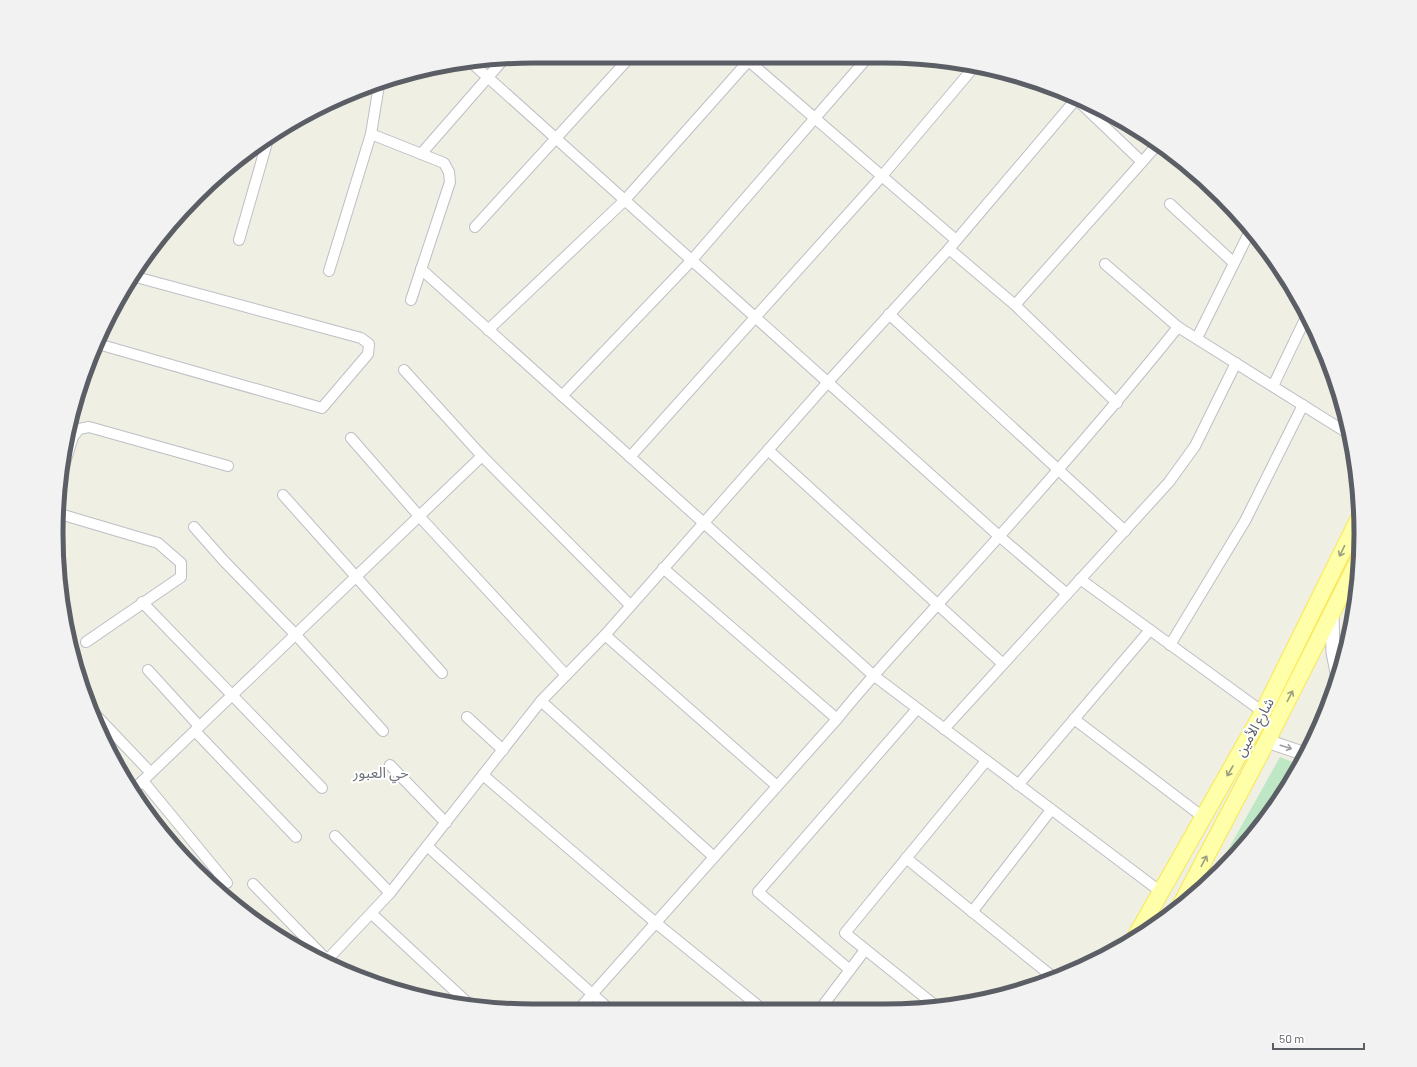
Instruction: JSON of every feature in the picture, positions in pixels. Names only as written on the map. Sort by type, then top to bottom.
[{"type":"main road","name":"شارع الأمين","points":[[1141,928],[1263,712],[1354,528]]},
{"type":"main road","name":"شارع الأمين","points":[[1187,893],[1267,742],[1352,573]]},
{"type":"main road","points":[[1263,712],[1278,720]]},
{"type":"street","points":[[475,227],[625,63]]},
{"type":"street","points":[[488,330],[624,201],[744,63]]},
{"type":"street","points":[[754,63],[956,240]]},
{"type":"street","points":[[562,396],[691,261],[863,63]]},
{"type":"street","points":[[421,154],[499,64]]},
{"type":"street","points":[[476,67],[555,140],[999,536],[1067,594]]},
{"type":"street","points":[[630,457],[882,176],[970,71]]},
{"type":"street","points":[[329,271],[370,134],[378,89]]},
{"type":"street","points":[[330,957],[372,914],[390,893],[541,701],[605,635],[828,382],[949,249],[1072,103]]},
{"type":"street","points":[[1089,111],[1142,162]]},
{"type":"street","points":[[370,134],[444,163],[449,172],[450,182],[411,300]]},
{"type":"street","points":[[239,240],[266,146]]},
{"type":"street","points":[[1015,305],[1154,148]]},
{"type":"street","points":[[1170,204],[1234,263]]},
{"type":"street","points":[[1197,338],[1247,235]]},
{"type":"street","points":[[949,249],[1015,305],[1117,403]]},
{"type":"street","points":[[1105,264],[1178,327],[1342,430]]},
{"type":"street","points":[[421,269],[872,675],[1161,892]]},
{"type":"street","points":[[103,345],[322,408],[368,354],[369,344],[361,338],[139,278]]},
{"type":"street","points":[[889,314],[1124,531]]},
{"type":"street","points":[[1273,386],[1304,322]]},
{"type":"street","points":[[583,1004],[837,719],[872,675],[938,604],[1117,403],[1178,327]]},
{"type":"street","points":[[944,729],[1169,482],[1195,446],[1236,363]]},
{"type":"street","points":[[404,370],[482,456],[630,605]]},
{"type":"street","points":[[1170,645],[1245,521],[1302,405]]},
{"type":"street","points":[[73,437],[79,428],[89,427],[228,466]]},
{"type":"street","points":[[351,438],[419,516],[566,674]]},
{"type":"street","points":[[768,450],[1003,664]]},
{"type":"street","points":[[137,786],[482,456]]},
{"type":"street","points":[[283,495],[442,673]]},
{"type":"street","points":[[64,515],[158,543],[181,562],[181,577],[142,602],[86,642]]},
{"type":"street","points":[[194,527],[224,561],[296,634],[383,731]]},
{"type":"street","points":[[663,568],[837,719]]},
{"type":"street","points":[[1080,579],[1263,712]]},
{"type":"street","points":[[142,602],[322,788]]},
{"type":"street","points":[[1332,614],[1333,652],[1335,664]]},
{"type":"street","points":[[1018,785],[1150,630]]},
{"type":"street","points":[[605,635],[777,786]]},
{"type":"street","points":[[148,670],[197,729],[296,837]]},
{"type":"street","points":[[541,701],[714,857]]},
{"type":"street","points":[[850,970],[758,892],[917,709]]},
{"type":"street","points":[[467,717],[503,750]]},
{"type":"street","points":[[1074,719],[1204,817]]},
{"type":"street","points":[[103,723],[150,773]]},
{"type":"street","points":[[1267,742],[1300,752]]},
{"type":"street","points":[[929,1002],[845,933],[986,761]]},
{"type":"street","points":[[390,765],[446,823]]},
{"type":"street","points":[[484,775],[656,923],[756,1004]]},
{"type":"street","points":[[143,781],[227,883]]},
{"type":"street","points":[[972,912],[1051,810]]},
{"type":"street","points":[[335,836],[390,893]]},
{"type":"street","points":[[427,846],[603,1004]]},
{"type":"street","points":[[906,858],[1049,974]]},
{"type":"street","points":[[253,884],[319,952]]},
{"type":"street","points":[[372,914],[463,998]]},
{"type":"street","points":[[824,1004],[865,950]]},
{"type":"green space","points":[[1280,757],[1294,763],[1275,795],[1257,820],[1223,858]]},
{"type":"district","name":"حي العبور","points":[[381,772]]}]
